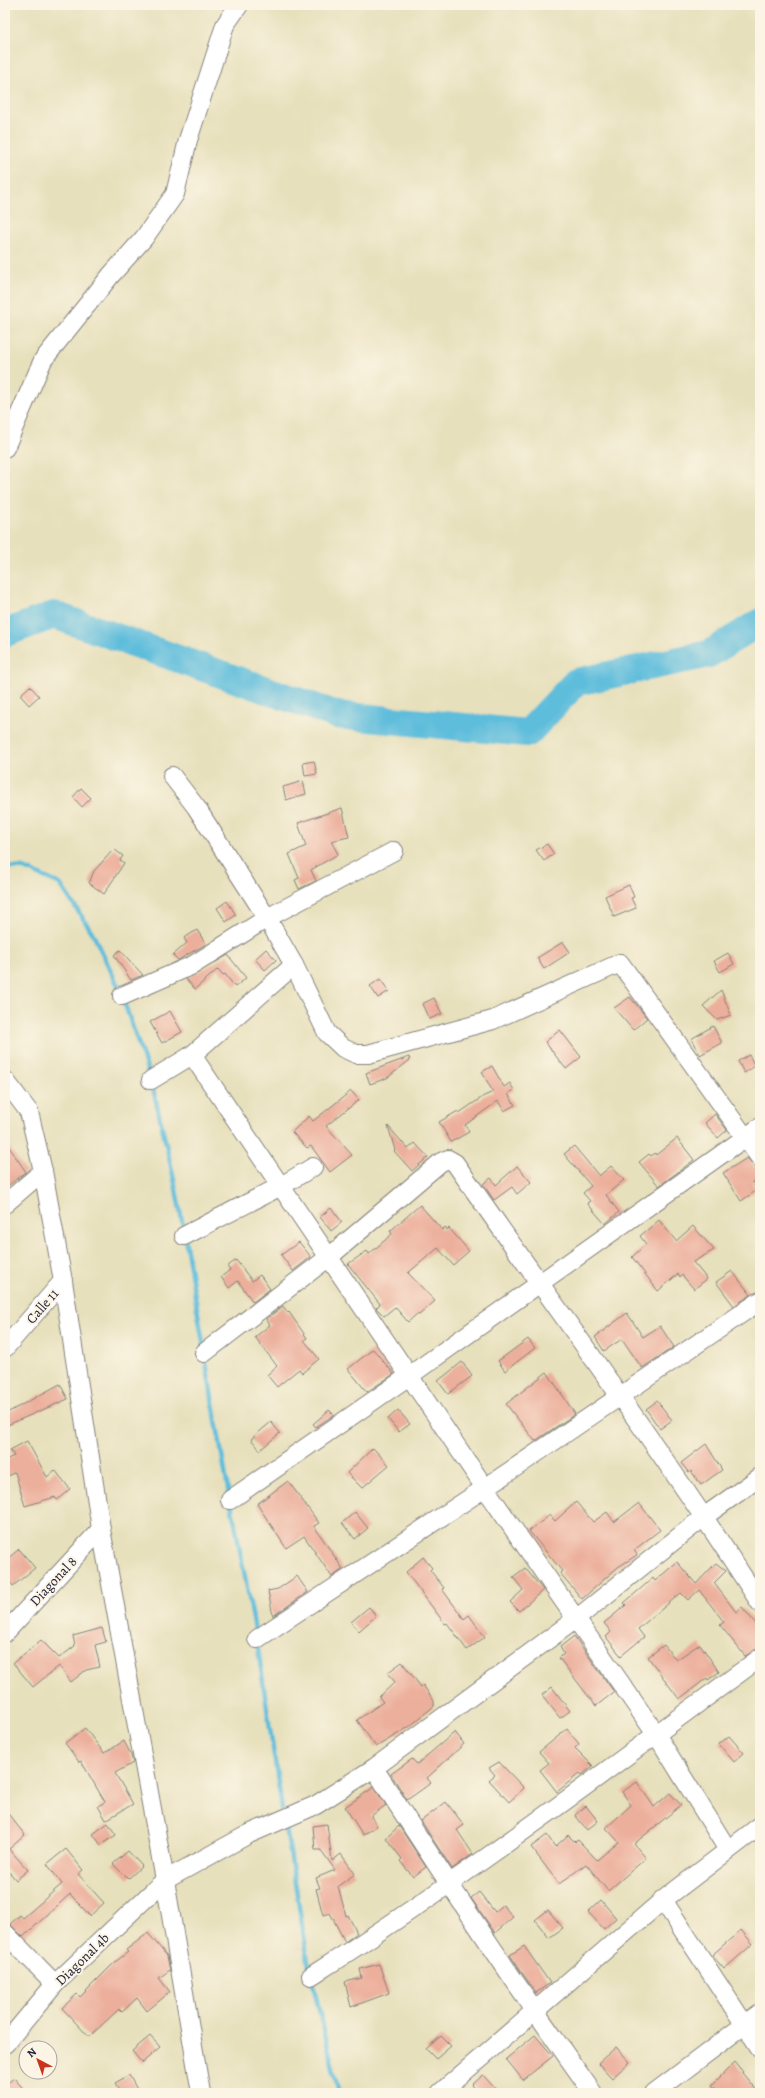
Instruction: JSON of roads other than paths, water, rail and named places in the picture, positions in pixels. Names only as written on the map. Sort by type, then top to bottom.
[{"type":"street","points":[[5,448],[43,360],[111,274],[144,238],[175,194],[188,140],[225,25],[239,5]]},
{"type":"street","points":[[172,776],[196,807],[267,918],[294,965],[327,1033],[343,1048],[356,1054],[368,1054],[493,1020],[620,963],[760,1158]]},
{"type":"street","points":[[122,996],[193,965],[267,918],[394,851]]},
{"type":"street","points":[[151,1080],[192,1055],[294,965]]},
{"type":"street","points":[[192,1055],[485,1488],[656,1734],[728,1850]]},
{"type":"street","points":[[6,1081],[29,1112],[43,1171],[63,1281],[101,1529],[165,1880],[201,2093]]},
{"type":"street","points":[[230,1500],[539,1285],[760,1127]]},
{"type":"street","points":[[204,1353],[329,1257],[441,1162],[448,1159],[454,1163],[539,1285],[705,1516],[760,1603]]},
{"type":"street","points":[[184,1236],[281,1186],[313,1167]]},
{"type":"street","points":[[5,1204],[43,1171]]},
{"type":"street","name":"Calle 11","points":[[5,1348],[63,1281]]},
{"type":"street","points":[[257,1639],[485,1488],[760,1301]]},
{"type":"street","name":"Diagonal 4b","points":[[5,2044],[55,1984],[165,1880],[249,1834],[316,1805],[374,1768],[576,1619],[705,1516],[760,1477]]},
{"type":"street","name":"Diagonal 8","points":[[5,1632],[101,1529]]},
{"type":"street","points":[[311,1976],[386,1928],[448,1885],[760,1658]]},
{"type":"street","points":[[374,1768],[448,1885],[534,2011],[593,2093]]},
{"type":"street","points":[[440,2093],[663,1900],[760,1826]]},
{"type":"street","points":[[663,1900],[760,2048]]},
{"type":"street","points":[[5,1933],[55,1984]]},
{"type":"street","points":[[654,2093],[760,2013]]},
{"type":"waterway","points":[[5,633],[54,615],[337,715],[528,733],[576,682],[709,654],[760,622]]},
{"type":"waterway","points":[[5,867],[24,868],[60,884],[92,932],[121,992]]},
{"type":"waterway","points":[[123,999],[150,1077]]},
{"type":"waterway","points":[[152,1084],[174,1179],[184,1231]]},
{"type":"waterway","points":[[185,1239],[204,1348]]},
{"type":"waterway","points":[[205,1357],[229,1495]]},
{"type":"waterway","points":[[231,1503],[256,1635]]},
{"type":"waterway","points":[[257,1642],[283,1815]]},
{"type":"waterway","points":[[285,1822],[310,1973]]},
{"type":"waterway","points":[[312,1980],[339,2093]]}]
